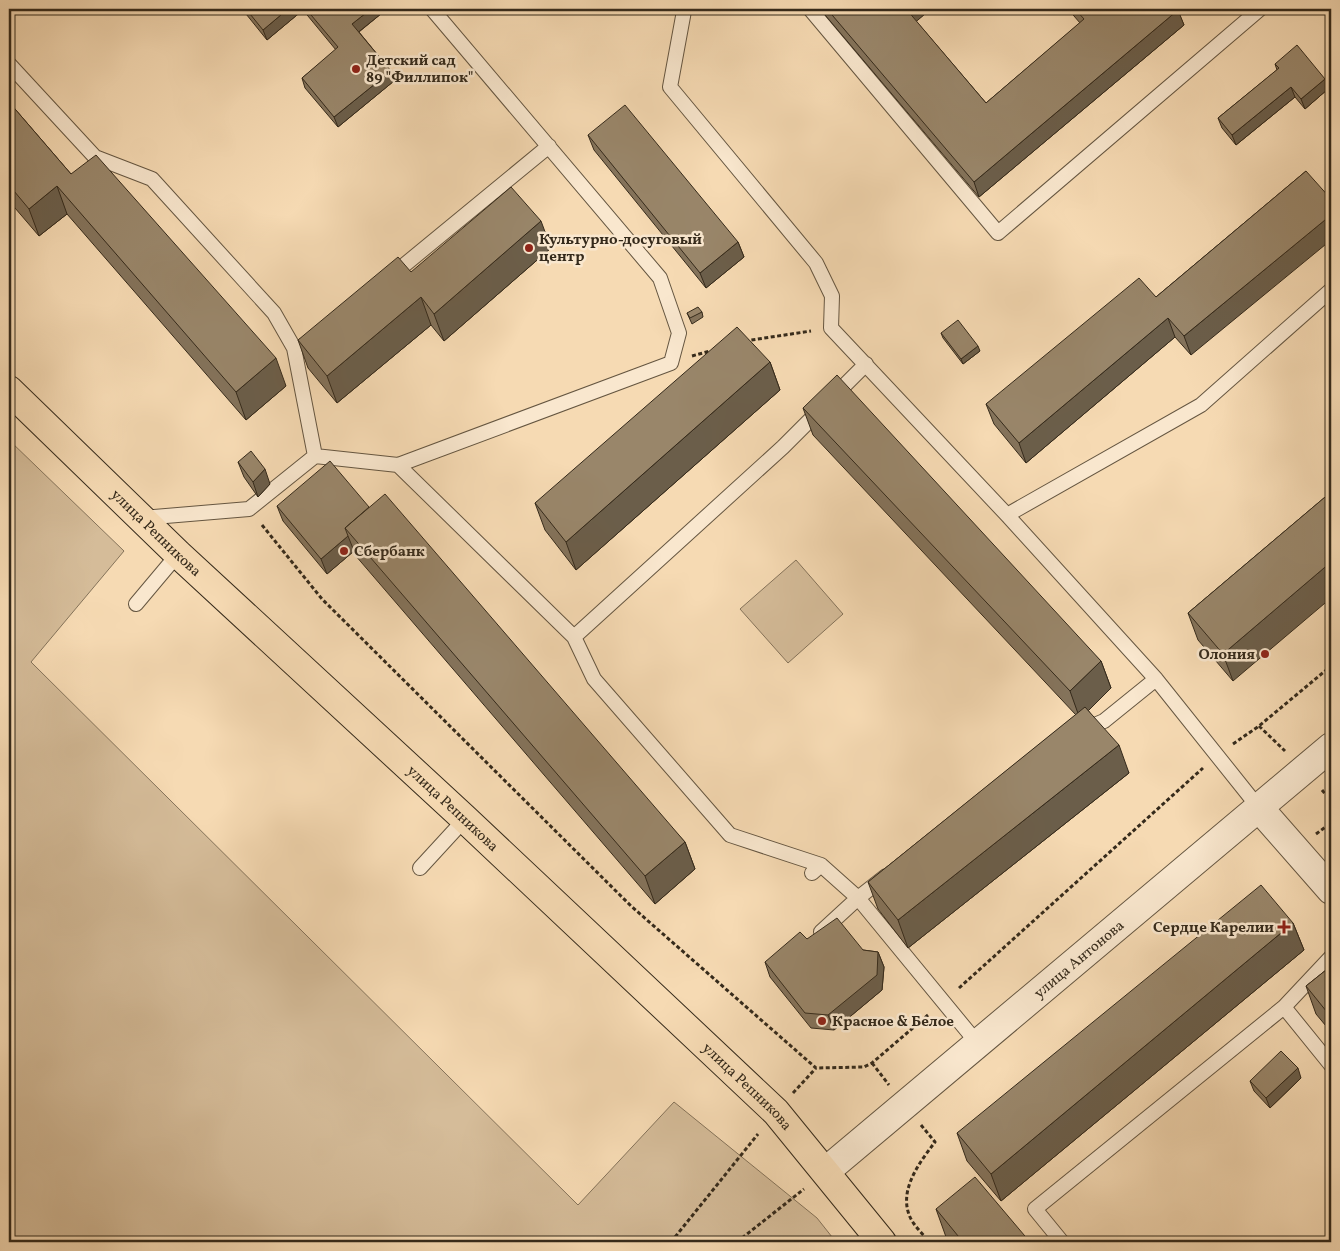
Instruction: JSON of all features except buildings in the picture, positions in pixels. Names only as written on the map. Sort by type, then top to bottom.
[{"type":"main road","name":"улица Репникова","points":[[9,390],[178,554],[776,1112],[882,1242]]},
{"type":"street","name":"улица Антонова","points":[[826,1172],[1331,747]]},
{"type":"street","points":[[1259,808],[1331,890]]},
{"type":"lane","points":[[141,518],[249,509],[315,456],[398,465],[671,362],[679,333],[660,278],[432,9]]},
{"type":"lane","points":[[686,9],[684,11],[670,86],[816,263],[832,296],[831,328],[1156,679],[1259,808]]},
{"type":"lane","points":[[810,9],[998,233],[1255,10]]},
{"type":"lane","points":[[9,64],[95,157],[152,179],[274,312],[294,348],[315,456]]},
{"type":"lane","points":[[382,283],[549,146]]},
{"type":"lane","points":[[1006,515],[1201,404],[1331,290]]},
{"type":"lane","points":[[294,348],[307,342]]},
{"type":"lane","points":[[574,637],[783,447],[866,364]]},
{"type":"lane","points":[[398,465],[574,637],[594,679],[730,835],[817,869],[858,898],[978,1044]]},
{"type":"lane","points":[[136,604],[178,554]]},
{"type":"lane","points":[[1070,735],[1104,721],[1156,679]]},
{"type":"lane","points":[[420,868],[464,819]]},
{"type":"lane","points":[[815,938],[858,898],[897,867]]},
{"type":"lane","points":[[1062,1242],[1035,1209],[1284,1007],[1331,958]]},
{"type":"lane","points":[[1284,1007],[1331,1065]]},
{"type":"path","points":[[742,342],[831,328]]},
{"type":"path","points":[[671,362],[716,350]]},
{"type":"path","points":[[249,509],[322,599],[631,906],[816,1068],[864,1067],[872,1063],[943,1002],[1216,755],[1259,726],[1331,666]]},
{"type":"path","points":[[671,1242],[776,1112],[816,1068]]},
{"type":"path","points":[[929,1242],[910,1217],[906,1200],[914,1170],[935,1142]]},
{"type":"path","points":[[737,1242],[826,1172]]},
{"type":"shaded area","points":[[9,440],[124,551],[31,662],[578,1205],[674,1102],[817,1218],[836,1242],[9,1242]]},
{"type":"shaded area","points":[[796,560],[843,614],[788,663],[740,609]]},
{"type":"place","name":"Детский сад 89 \"Филлипок\"","points":[[356,69]]},
{"type":"place","name":"Культурно-досуговый центр","points":[[529,248]]},
{"type":"place","name":"Сбербанк","points":[[344,551]]},
{"type":"place","name":"Олония","points":[[1265,654]]},
{"type":"place","name":"Сердце Карелии","points":[[1284,927]]},
{"type":"place","name":"Красное & Белое","points":[[822,1021]]}]
